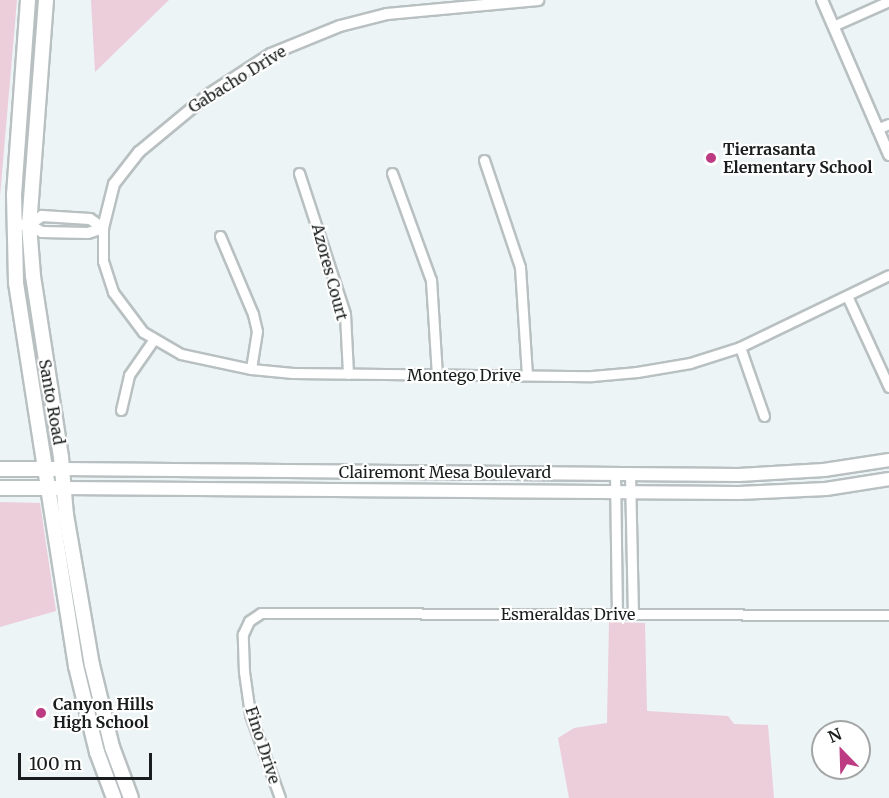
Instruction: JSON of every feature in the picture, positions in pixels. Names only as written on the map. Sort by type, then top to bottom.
[{"type":"main road","name":"Santo Road","points":[[28,0],[13,224],[21,323],[76,666],[97,752],[114,798]]},
{"type":"main road","name":"Santo Road","points":[[46,0],[29,225],[37,316],[92,665],[112,747],[131,798]]},
{"type":"main road","name":"Clairemont Mesa Boulevard","points":[[0,468],[739,475],[824,470],[889,460]]},
{"type":"main road","name":"Clairemont Mesa Boulevard","points":[[0,488],[739,494],[826,489],[889,479]]},
{"type":"street","name":"Gabacho Drive","points":[[103,228],[114,184],[139,152],[208,95],[271,54],[340,26],[387,14],[538,0]]},
{"type":"street","points":[[822,0],[889,154]]},
{"type":"street","points":[[833,26],[889,2]]},
{"type":"street","points":[[877,129],[889,124]]},
{"type":"street","points":[[484,160],[520,267],[527,375]]},
{"type":"street","points":[[392,172],[431,280],[437,375]]},
{"type":"street","name":"Azores Court","points":[[299,173],[328,251],[345,314],[348,374]]},
{"type":"street","points":[[13,224],[29,225],[42,232],[88,233],[103,228]]},
{"type":"street","name":"Montego Drive","points":[[103,228],[103,261],[113,292],[130,318],[154,339],[182,354],[251,369],[348,374],[437,375],[637,372],[740,348],[848,298],[889,275]]},
{"type":"street","points":[[220,236],[253,314],[256,332],[251,369]]},
{"type":"street","points":[[848,298],[889,387]]},
{"type":"street","points":[[121,410],[129,375],[154,339]]},
{"type":"street","points":[[740,348],[764,416]]},
{"type":"street","points":[[615,473],[617,614]]},
{"type":"street","points":[[630,473],[633,614]]},
{"type":"street","name":"Esmeraldas Drive","points":[[249,621],[261,614],[280,613],[889,615]]},
{"type":"street","name":"Fino Drive","points":[[249,621],[243,643],[250,714],[280,798]]},
{"type":"shaded area","points":[[0,0],[17,0],[0,196]]},
{"type":"shaded area","points":[[91,0],[169,0],[95,72]]},
{"type":"shaded area","points":[[0,502],[40,503],[56,611],[0,627]]},
{"type":"shaded area","points":[[609,622],[645,623],[647,711],[728,716],[734,724],[768,725],[774,798],[569,798],[558,738],[574,728],[607,723]]},
{"type":"place","name":"Tierrasanta Elementary School","points":[[711,158]]},
{"type":"place","name":"Canyon Hills High School","points":[[41,713]]}]
